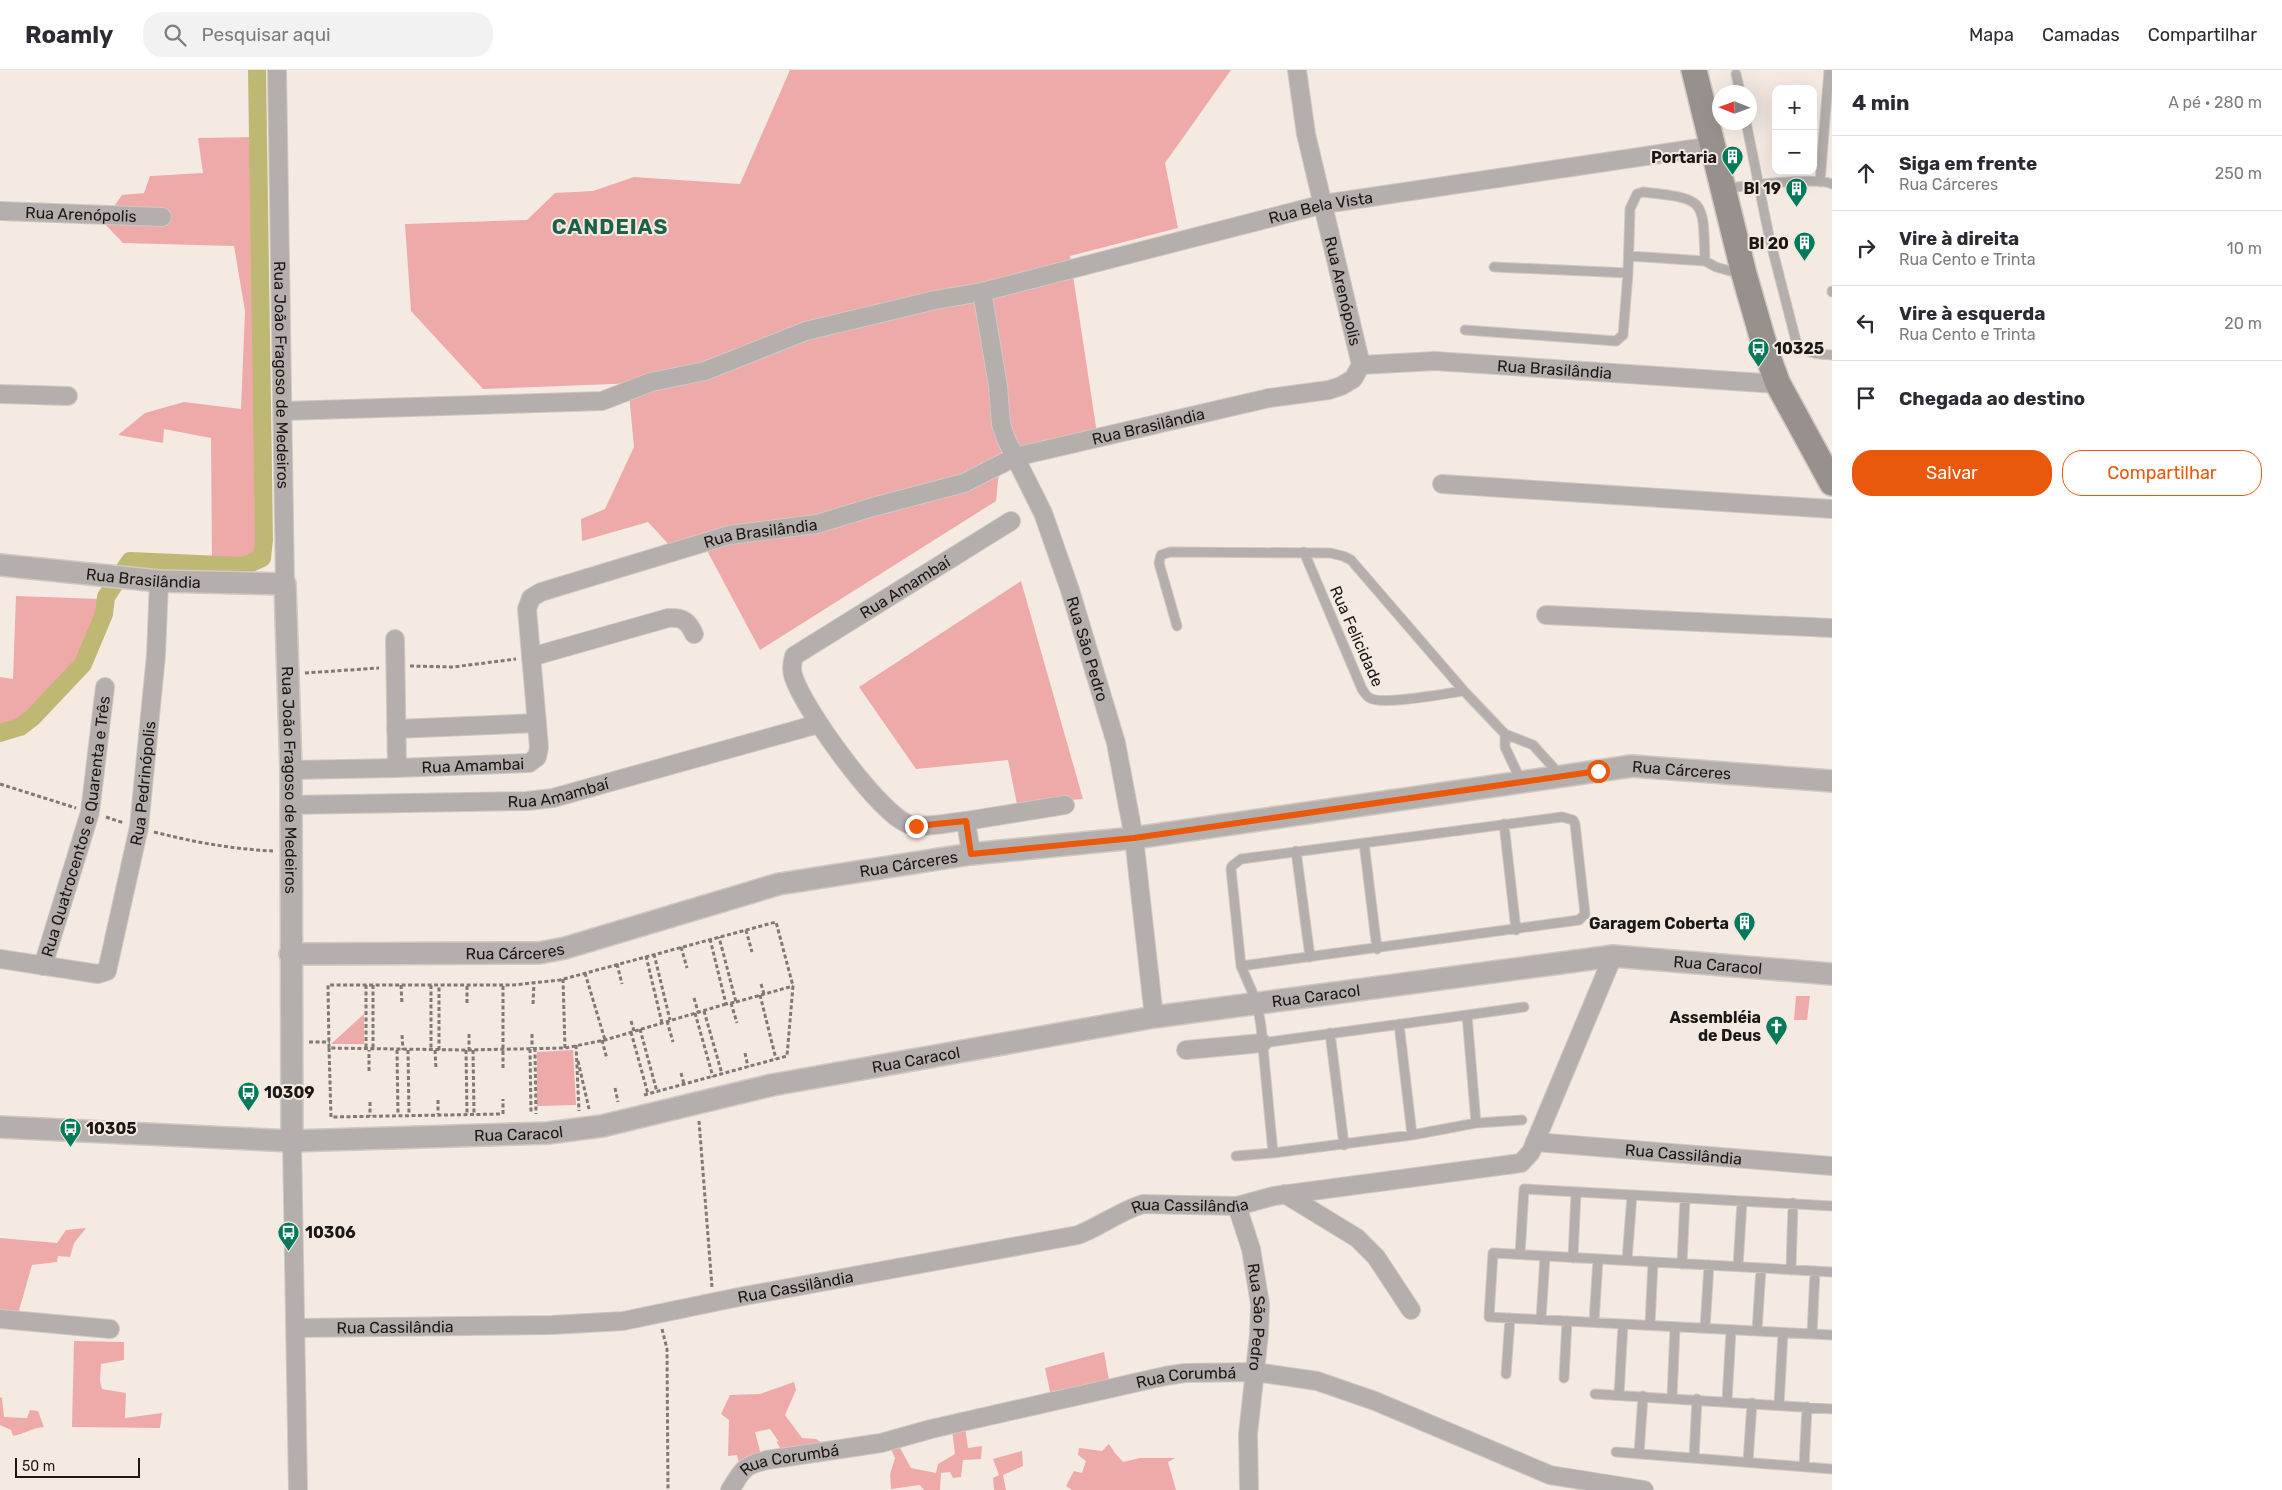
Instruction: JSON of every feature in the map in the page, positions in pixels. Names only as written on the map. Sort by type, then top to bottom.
[{"type":"main road","points":[[1694,70],[1723,190],[1737,273],[1778,384],[1832,482]]},
{"type":"street","name":"Rua João Fragoso de Medeiros","points":[[277,70],[291,770],[290,954],[298,1490]]},
{"type":"street","name":"Rua Arenópolis","points":[[1297,70],[1306,134],[1361,365]]},
{"type":"street","name":"Rua Bela Vista","points":[[283,411],[602,401],[651,382],[705,371],[806,331],[935,300],[982,292],[1324,204],[1713,146]]},
{"type":"street","name":"Rua Arenópolis","points":[[0,210],[162,217]]},
{"type":"street","name":"Rua São Pedro","points":[[982,292],[998,386],[1001,424],[1043,513],[1070,590],[1116,743],[1134,838],[1154,1017]]},
{"type":"street","name":"Rua Brasilândia","points":[[531,598],[541,592],[729,534],[817,524],[873,506],[964,483],[1015,457],[1268,398],[1329,390],[1342,386],[1353,379],[1361,365],[1434,361],[1778,384]]},
{"type":"street","points":[[0,394],[68,396]]},
{"type":"street","points":[[1442,484],[1832,509]]},
{"type":"street","name":"Rua Amambaí","points":[[290,805],[527,801],[553,798],[818,724],[793,677],[791,666],[794,656],[1011,521]]},
{"type":"street","name":"Rua Brasilândia","points":[[0,565],[149,580],[286,584]]},
{"type":"street","name":"Rua Pedrinópolis","points":[[44,966],[98,974],[105,973],[109,965],[139,827],[156,656],[149,580]]},
{"type":"street","name":"Rua Amambai","points":[[291,770],[529,763],[537,757],[539,747],[528,609],[531,598]]},
{"type":"street","points":[[1546,615],[1832,628]]},
{"type":"street","points":[[531,657],[668,618],[683,619],[689,623],[694,634]]},
{"type":"street","points":[[395,639],[397,768]]},
{"type":"street","name":"Rua Quatrocentos e Quarenta e Três","points":[[44,966],[90,812],[104,687]]},
{"type":"street","points":[[396,729],[537,723]]},
{"type":"street","points":[[818,724],[859,778],[897,818],[907,824],[916,826],[966,821],[1065,805]]},
{"type":"street","name":"Rua Cárceres","points":[[290,954],[539,953],[564,948],[779,884],[971,854],[1134,838],[1632,766],[1832,781]]},
{"type":"street","points":[[966,821],[971,854]]},
{"type":"street","name":"Rua Caracol","points":[[0,1127],[292,1141],[548,1133],[602,1126],[772,1085],[1154,1017],[1613,956],[1832,974]]},
{"type":"street","name":"Rua Cassilândia","points":[[297,1328],[623,1321],[714,1302],[1078,1235],[1100,1227],[1130,1208],[1143,1204],[1237,1206],[1285,1194],[1298,1194],[1514,1164],[1527,1159],[1613,956]]},
{"type":"street","points":[[0,959],[44,966]]},
{"type":"street","points":[[1186,1050],[1262,1043]]},
{"type":"street","name":"Rua Cassilândia","points":[[1535,1142],[1832,1166]]},
{"type":"street","points":[[1285,1194],[1357,1238],[1376,1256],[1411,1310]]},
{"type":"street","name":"Rua São Pedro","points":[[1237,1206],[1251,1249],[1260,1304],[1248,1434],[1249,1490]]},
{"type":"street","points":[[0,1319],[110,1329]]},
{"type":"street","name":"Rua Corumbá","points":[[730,1490],[742,1470],[750,1464],[767,1460],[880,1443],[931,1429],[1165,1376],[1185,1373],[1255,1372],[1317,1381],[1375,1402],[1550,1475],[1644,1490]]},
{"type":"lane","points":[[1820,182],[1829,70]]},
{"type":"lane","points":[[1736,74],[1738,85]]},
{"type":"lane","points":[[1748,130],[1769,236],[1796,341],[1813,354],[1832,355]]},
{"type":"lane","points":[[1723,190],[1759,183],[1820,182],[1832,184]]},
{"type":"lane","points":[[1465,330],[1616,341],[1623,335],[1630,256],[1630,209],[1637,194],[1643,192],[1683,196],[1696,203],[1704,218],[1705,261]]},
{"type":"lane","points":[[1630,256],[1705,261],[1716,267],[1737,273]]},
{"type":"lane","points":[[1494,267],[1628,273]]},
{"type":"lane","points":[[1177,626],[1159,563],[1161,555],[1170,552],[1304,552],[1330,553],[1343,556],[1351,560],[1464,691],[1505,734],[1533,745],[1562,776]]},
{"type":"lane","name":"Rua Felicidade","points":[[1304,552],[1362,689],[1369,698],[1380,701],[1398,700],[1464,691]]},
{"type":"lane","points":[[1505,734],[1506,746],[1521,781]]},
{"type":"lane","points":[[1241,966],[1516,930],[1578,920],[1585,914],[1575,824],[1572,820],[1562,817],[1504,824],[1242,859],[1232,866],[1230,869],[1241,966],[1257,1003],[1273,1153]]},
{"type":"lane","points":[[1504,824],[1516,930]]},
{"type":"lane","points":[[1364,843],[1377,948]]},
{"type":"lane","points":[[1296,851],[1310,957]]},
{"type":"lane","points":[[1262,1043],[1524,1007]]},
{"type":"lane","points":[[1467,1015],[1476,1123]]},
{"type":"lane","points":[[1399,1024],[1412,1135]]},
{"type":"lane","points":[[1330,1033],[1344,1145]]},
{"type":"lane","points":[[1236,1156],[1344,1145],[1476,1123],[1522,1120]]},
{"type":"lane","points":[[1520,1254],[1524,1189],[1832,1206]]},
{"type":"lane","points":[[1574,1258],[1576,1192]]},
{"type":"lane","points":[[1627,1260],[1632,1195]]},
{"type":"lane","points":[[1682,1264],[1685,1198]]},
{"type":"lane","points":[[1738,1267],[1742,1201]]},
{"type":"lane","points":[[1791,1270],[1794,1204]]},
{"type":"lane","points":[[1832,1272],[1493,1253],[1489,1317],[1832,1335]]},
{"type":"lane","points":[[1541,1320],[1545,1256]]},
{"type":"lane","points":[[1594,1322],[1598,1259]]},
{"type":"lane","points":[[1650,1325],[1653,1262]]},
{"type":"lane","points":[[1705,1328],[1709,1265]]},
{"type":"lane","points":[[1757,1331],[1761,1268]]},
{"type":"lane","points":[[1812,1334],[1815,1271]]},
{"type":"lane","points":[[1506,1374],[1510,1318]]},
{"type":"lane","points":[[1564,1378],[1567,1321]]},
{"type":"lane","points":[[1619,1395],[1623,1324]]},
{"type":"lane","points":[[1672,1398],[1675,1327]]},
{"type":"lane","points":[[1728,1401],[1732,1330]]},
{"type":"lane","points":[[1780,1405],[1784,1333]]},
{"type":"lane","points":[[1595,1394],[1832,1409]]},
{"type":"lane","points":[[1639,1454],[1643,1396]]},
{"type":"lane","points":[[1694,1458],[1697,1399]]},
{"type":"lane","points":[[1748,1462],[1752,1403]]},
{"type":"lane","points":[[1804,1467],[1807,1407]]},
{"type":"lane","points":[[1616,1452],[1832,1469]]},
{"type":"path","points":[[640,1096],[787,1056],[793,986],[776,922]]},
{"type":"path","points":[[746,930],[752,952]]},
{"type":"path","points":[[719,937],[737,1023]]},
{"type":"path","points":[[710,939],[726,1004]]},
{"type":"path","points":[[681,947],[687,968]]},
{"type":"path","points":[[654,954],[673,1042]]},
{"type":"path","points":[[646,956],[662,1023]]},
{"type":"path","points":[[617,964],[622,984]]},
{"type":"path","points":[[585,973],[604,1040],[607,1059]]},
{"type":"path","points":[[563,979],[565,1048]]},
{"type":"path","points":[[533,1004],[534,983]]},
{"type":"path","points":[[761,984],[776,1059]]},
{"type":"path","points":[[366,985],[369,1071]]},
{"type":"path","points":[[369,1050],[373,985]]},
{"type":"path","points":[[401,985],[402,1004]]},
{"type":"path","points":[[431,985],[436,1069]]},
{"type":"path","points":[[467,1003],[468,985]]},
{"type":"path","points":[[435,1050],[439,986]]},
{"type":"path","points":[[503,986],[503,1068]]},
{"type":"path","points":[[329,1048],[369,1050],[503,1050],[565,1048],[604,1040],[793,986]]},
{"type":"path","points":[[694,998],[713,1077]]},
{"type":"path","points":[[704,1011],[722,1074]]},
{"type":"path","points":[[631,1022],[648,1094]]},
{"type":"path","points":[[640,1029],[656,1092]]},
{"type":"path","points":[[467,1114],[469,1034]]},
{"type":"path","points":[[532,1034],[536,1114]]},
{"type":"path","points":[[402,1035],[403,1050]]},
{"type":"path","points":[[330,1042],[331,1117],[512,1114]]},
{"type":"path","points":[[576,1046],[577,1111],[599,1107]]},
{"type":"path","points":[[531,1114],[533,1048]]},
{"type":"path","points":[[397,1050],[398,1115]]},
{"type":"path","points":[[408,1050],[409,1115]]},
{"type":"path","points":[[469,1050],[474,1114]]},
{"type":"path","points":[[745,1052],[748,1067]]},
{"type":"path","points":[[576,1054],[589,1109]]},
{"type":"path","points":[[681,1073],[684,1084]]},
{"type":"path","points":[[615,1088],[618,1102]]},
{"type":"path","points":[[503,1099],[503,1114]]},
{"type":"path","points":[[438,1100],[438,1114]]},
{"type":"path","points":[[608,1104],[625,1100]]},
{"type":"path","points":[[370,1102],[370,1116]]},
{"type":"path","points":[[697,1103],[714,1302]]},
{"type":"path","points":[[522,1114],[544,1113]]},
{"type":"path","points":[[658,1315],[667,1349],[668,1490]]},
{"type":"shaded area","points":[[790,70],[1231,70],[1165,163],[1178,228],[1070,256],[1098,440],[1001,452],[996,501],[760,650],[703,543],[673,549],[648,522],[582,541],[581,519],[605,509],[634,447],[629,394],[639,383],[483,389],[411,311],[405,224],[527,220],[555,193],[593,191],[634,177],[740,184]]},
{"type":"shaded area","points":[[259,137],[265,556],[244,566],[212,560],[211,438],[164,429],[163,443],[118,435],[145,413],[184,402],[241,409],[245,311],[234,246],[123,243],[103,222],[122,195],[144,193],[150,176],[203,173],[198,138]]},
{"type":"shaded area","points":[[1021,581],[1083,799],[1017,804],[1008,760],[916,769],[859,687]]},
{"type":"shaded area","points":[[16,596],[100,599],[93,644],[73,675],[22,729],[0,733],[0,677],[13,679]]},
{"type":"shaded area","points":[[1796,996],[1810,996],[1807,1020],[1794,1020]]},
{"type":"shaded area","points":[[364,1014],[364,1044],[331,1044]]},
{"type":"shaded area","points":[[573,1050],[576,1105],[537,1106],[537,1052]]},
{"type":"shaded area","points":[[86,1228],[74,1243],[70,1257],[58,1256],[57,1262],[32,1265],[18,1314],[0,1311],[0,1238],[57,1243],[66,1230]]},
{"type":"shaded area","points":[[74,1341],[124,1342],[124,1360],[101,1364],[100,1381],[102,1389],[126,1393],[125,1418],[162,1413],[160,1428],[72,1427]]},
{"type":"shaded area","points":[[1104,1352],[1110,1386],[1052,1401],[1045,1368]]},
{"type":"shaded area","points":[[794,1382],[796,1390],[785,1415],[802,1438],[816,1439],[831,1449],[784,1455],[776,1441],[779,1442],[770,1429],[755,1432],[761,1455],[739,1464],[737,1455],[728,1456],[729,1420],[721,1414],[730,1395],[760,1394]]},
{"type":"shaded area","points":[[0,1397],[2,1398],[4,1417],[27,1418],[30,1410],[38,1411],[44,1427],[13,1436],[11,1430],[0,1425]]},
{"type":"shaded area","points":[[965,1427],[968,1448],[982,1446],[981,1459],[963,1460],[961,1477],[953,1478],[950,1472],[941,1473],[940,1490],[924,1490],[920,1485],[891,1489],[890,1474],[895,1458],[891,1449],[900,1448],[911,1468],[936,1473],[938,1464],[955,1454],[952,1430]]},
{"type":"shaded area","points":[[1109,1444],[1123,1462],[1140,1458],[1175,1458],[1168,1462],[1176,1490],[1072,1490],[1066,1486],[1074,1471],[1082,1473],[1086,1461],[1078,1455],[1079,1448],[1102,1451]]},
{"type":"shaded area","points":[[1022,1451],[1023,1466],[1003,1475],[1006,1490],[994,1490],[993,1478],[999,1475],[993,1459]]},
{"type":"waterway","points":[[0,733],[20,727],[33,717],[83,664],[104,614],[106,597],[130,561],[244,566],[262,558],[264,540],[257,70]]},
{"type":"place","name":"Portaria","points":[[1733,176]]},
{"type":"place","name":"Bl 19","points":[[1797,207]]},
{"type":"place","name":"Bl 20","points":[[1805,262]]},
{"type":"place","name":"10325","points":[[1758,367]]},
{"type":"place","name":"Garagem Coberta","points":[[1745,942]]},
{"type":"place","name":"Assembléia de Deus","points":[[1777,1045]]},
{"type":"place","name":"10309","points":[[248,1111]]},
{"type":"place","name":"10305","points":[[70,1147]]},
{"type":"place","name":"10306","points":[[289,1251]]},
{"type":"district","name":"CANDEIAS","points":[[610,227]]},
{"type":"route","points":[[916,826],[966,821],[971,854],[1134,838],[1598,771]]}]
